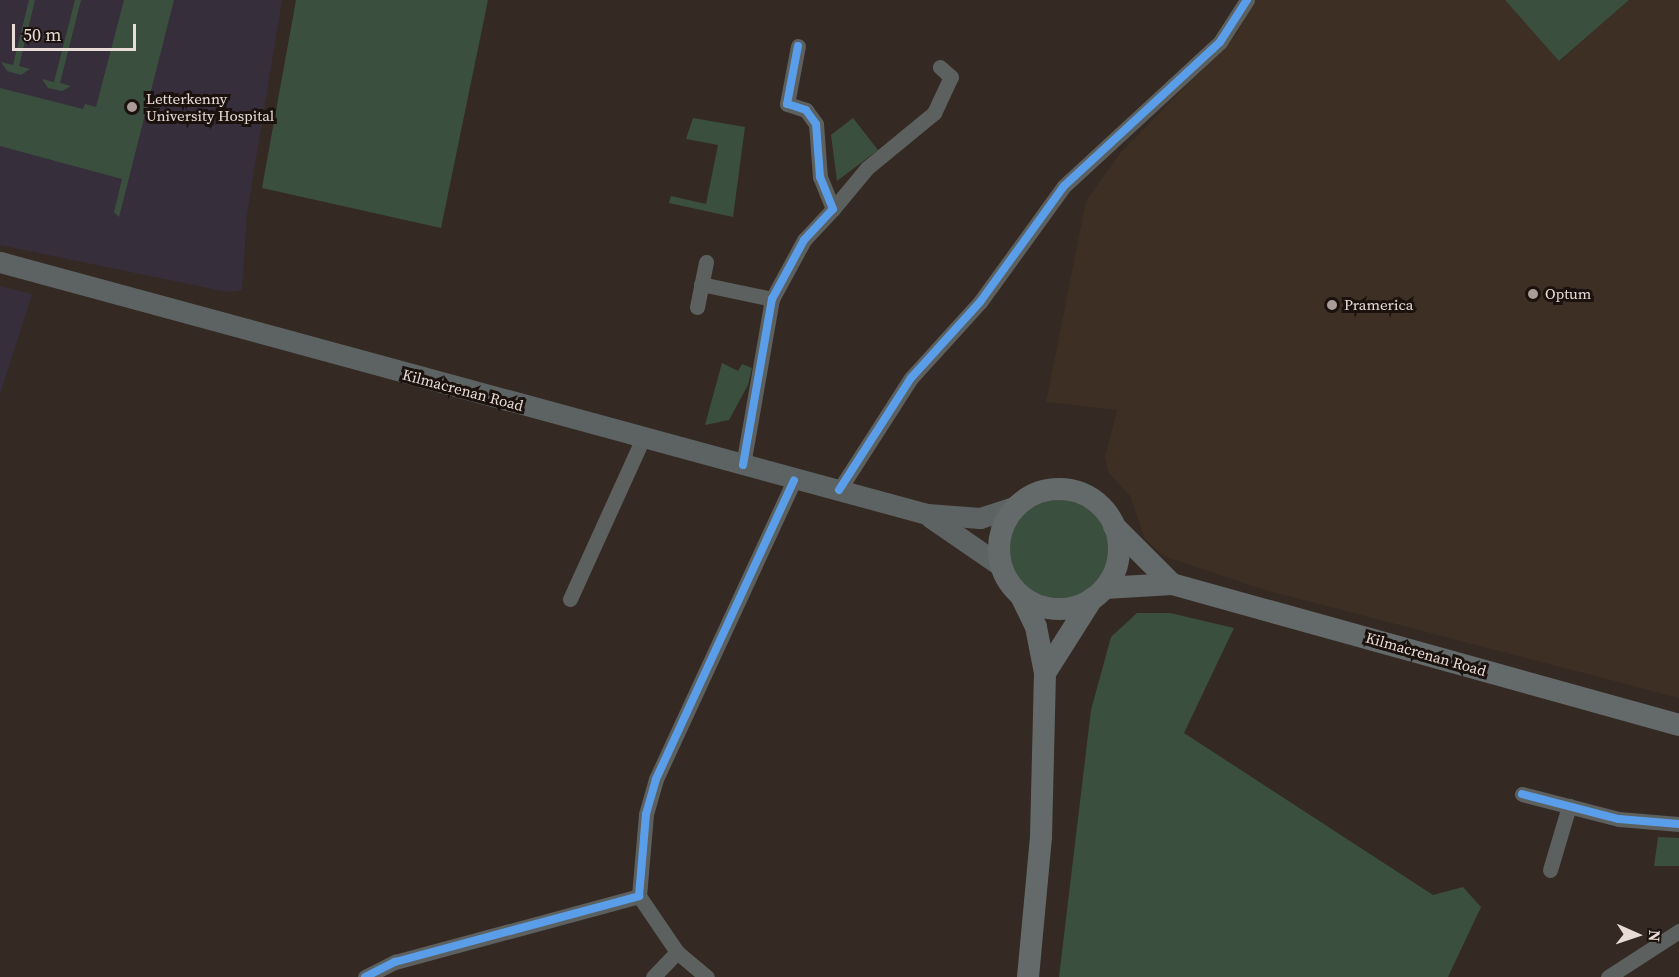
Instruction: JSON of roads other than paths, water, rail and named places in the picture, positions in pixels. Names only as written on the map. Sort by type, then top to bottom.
[{"type":"main road","name":"Kilmacrenan Road","points":[[0,262],[794,480],[927,514],[980,518],[1017,506]]},
{"type":"main road","points":[[1028,977],[1041,837],[1044,673],[1036,627],[1021,596],[1001,566],[1000,538],[1017,506],[1039,492],[1074,490],[1098,503],[1114,526],[1172,584]]},
{"type":"main road","name":"Kilmacrenan Road","points":[[927,514],[1001,566]]},
{"type":"main road","points":[[1044,673],[1099,593],[1118,558],[1114,526]]},
{"type":"main road","name":"Kilmacrenan Road","points":[[1172,584],[1679,725]]},
{"type":"main road","points":[[1021,596],[1052,609],[1099,593],[1172,584]]},
{"type":"street","points":[[839,490],[911,378],[980,302],[1064,186],[1220,42],[1247,0]]},
{"type":"street","points":[[798,46],[787,104],[806,110],[816,123],[819,177],[833,209]]},
{"type":"street","points":[[743,465],[772,299],[804,240],[867,168],[934,113],[951,77],[940,67]]},
{"type":"street","points":[[697,307],[706,262]]},
{"type":"street","points":[[701,284],[772,299]]},
{"type":"street","points":[[570,599],[643,438]]},
{"type":"street","points":[[707,977],[677,952],[639,896],[646,814],[656,779],[794,480]]},
{"type":"street","points":[[1522,794],[1633,821],[1678,821]]},
{"type":"street","points":[[1550,870],[1569,806]]},
{"type":"street","points":[[365,977],[395,962],[639,896]]},
{"type":"street","points":[[1610,977],[1679,931]]},
{"type":"street","points":[[653,977],[677,952]]},
{"type":"place","name":"Letterkenny University Hospital","points":[[132,107]]},
{"type":"place","name":"Optum","points":[[1533,294]]},
{"type":"place","name":"Pramerica","points":[[1332,305]]}]
